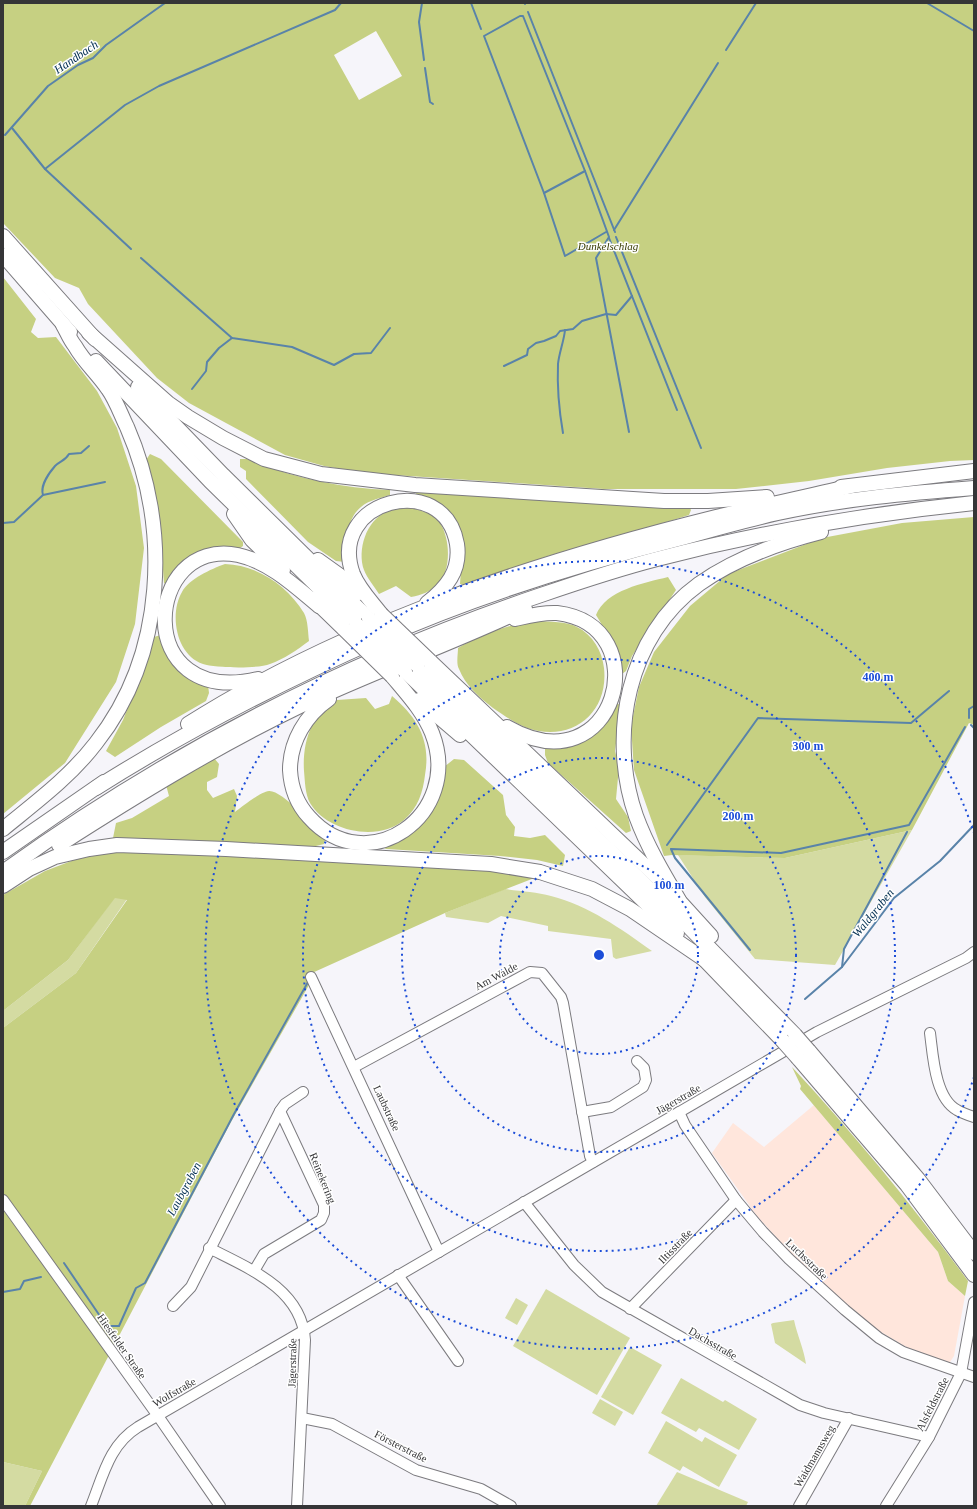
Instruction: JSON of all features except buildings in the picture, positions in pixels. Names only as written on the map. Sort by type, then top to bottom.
[{"type":"highway","points":[[3,236],[172,424],[296,549],[362,622],[411,668],[501,763],[804,1054],[918,1179],[973,1252]]},
{"type":"highway","points":[[3,255],[63,325],[210,481],[731,968],[788,1038]]},
{"type":"highway","points":[[3,829],[66,776],[97,742],[112,720],[138,667],[151,622],[156,568],[151,506],[135,446],[109,390],[75,347],[63,325]]},
{"type":"highway","points":[[89,333],[168,403],[188,417],[223,438],[264,458],[320,474],[415,485],[664,501],[733,500],[974,471]]},
{"type":"highway","points":[[210,481],[252,540],[320,606]]},
{"type":"highway","points":[[3,852],[163,740],[210,710],[276,675],[372,628],[417,610],[497,582],[610,545],[723,515],[851,486]]},
{"type":"highway","points":[[96,788],[152,753],[218,717],[373,641],[446,612],[564,570],[628,551],[779,512],[862,500],[974,488]]},
{"type":"highway","points":[[362,622],[355,578],[350,558],[351,542],[357,527],[367,514],[382,504],[400,500],[416,501],[438,512],[450,526],[457,547],[456,566],[450,581],[439,593],[417,610]]},
{"type":"highway","points":[[3,872],[90,812],[149,775],[261,713],[397,649],[491,612],[589,579],[655,560],[716,545],[814,525],[894,512],[974,503]]},
{"type":"highway","points":[[679,900],[650,850],[640,826],[630,796],[624,764],[623,725],[627,701],[636,669],[652,636],[667,614],[688,592],[712,575],[737,562],[762,550],[795,539],[894,512]]},
{"type":"highway","points":[[276,675],[241,683],[223,683],[201,677],[177,658],[168,643],[164,626],[165,604],[173,584],[184,571],[202,559],[218,555],[237,555],[256,561],[277,572],[320,606],[362,622]]},
{"type":"highway","points":[[3,882],[90,825],[189,765],[283,714],[491,624],[589,579]]},
{"type":"highway","points":[[411,668],[507,728],[530,739],[547,742],[567,740],[588,731],[603,716],[612,698],[616,682],[614,665],[608,648],[599,634],[580,620],[564,614],[548,613],[491,624]]},
{"type":"highway","points":[[356,682],[322,704],[305,722],[293,749],[290,773],[295,795],[301,807],[319,827],[343,839],[358,842],[375,842],[397,834],[418,820],[432,799],[438,777],[437,751],[428,725],[412,700],[411,668]]},
{"type":"highway","points":[[486,714],[679,900],[720,947],[731,968]]},
{"type":"highway","points":[[3,886],[29,869],[55,858],[88,849],[117,845],[226,849],[491,864],[540,872],[592,889],[637,913],[705,960]]},
{"type":"highway","points":[[804,1054],[907,1185],[972,1273]]},
{"type":"street","name":"Jägerstraße","points":[[297,1506],[302,1418],[304,1330],[817,1032],[966,958],[974,952]]},
{"type":"street","name":"Am Walde","points":[[354,1067],[530,972],[537,971],[544,975],[562,1000],[592,1162]]},
{"type":"street","name":"Laubstraße","points":[[311,977],[351,1066],[354,1067],[439,1252]]},
{"type":"street","points":[[930,1033],[934,1062],[944,1098],[957,1110],[974,1117]]},
{"type":"street","points":[[582,1112],[612,1107],[643,1087],[646,1080],[644,1068],[637,1061]]},
{"type":"street","points":[[173,1306],[191,1286],[280,1111],[285,1104],[303,1092]]},
{"type":"street","name":"Reinekering","points":[[254,1271],[264,1254],[321,1220],[324,1213],[324,1205],[280,1111]]},
{"type":"street","name":"Luchsstraße","points":[[679,1112],[685,1125],[736,1200],[789,1259],[879,1338],[920,1359],[974,1377]]},
{"type":"street","name":"Hiesfelder Straße","points":[[3,1200],[158,1416],[220,1506]]},
{"type":"street","name":"Iltisstraße","points":[[630,1309],[736,1200]]},
{"type":"street","name":"Dachsstraße","points":[[524,1202],[583,1276],[602,1292],[630,1309],[789,1400],[818,1411],[930,1437]]},
{"type":"street","points":[[209,1248],[268,1279],[284,1294],[302,1322],[304,1330]]},
{"type":"street","points":[[398,1275],[458,1361]]},
{"type":"street","name":"Alsfeldstraße","points":[[886,1506],[930,1437],[961,1373],[974,1302]]},
{"type":"street","name":"Wolfstraße","points":[[91,1506],[106,1466],[117,1445],[131,1431],[304,1330]]},
{"type":"street","name":"Försterstraße","points":[[302,1418],[332,1424],[416,1470],[481,1489],[511,1506]]},
{"type":"street","name":"Waidmannsweg","points":[[799,1506],[849,1418]]},
{"type":"shaded area","points":[[814,1105],[938,1252],[948,1281],[965,1296],[954,1356],[950,1362],[945,1362],[908,1348],[876,1329],[857,1314],[790,1252],[757,1216],[712,1153],[733,1123],[764,1147]]},
{"type":"green space","name":"Dunkelschlag","points":[[3,3],[974,3],[974,460],[950,461],[887,468],[809,481],[736,489],[604,489],[364,473],[324,466],[285,455],[189,403],[157,378],[88,304],[79,288],[55,278],[3,223]],"holes":[[[376,31],[402,76],[359,100],[334,55]]]},
{"type":"green space","points":[[3,277],[36,319],[31,332],[38,338],[56,337],[97,391],[117,428],[136,486],[144,548],[135,624],[116,682],[65,763],[3,814]]},
{"type":"green space","points":[[150,454],[161,459],[243,542],[243,546],[240,548],[214,550],[167,585],[164,583],[157,506],[146,460]]},
{"type":"green space","points":[[240,459],[247,459],[282,472],[317,481],[353,487],[390,490],[390,495],[368,503],[356,512],[352,518],[348,532],[345,562],[336,561],[308,542],[246,479],[246,471],[240,467]]},
{"type":"green space","points":[[418,491],[567,502],[679,505],[689,506],[691,510],[689,515],[548,556],[464,585],[460,584],[462,555],[457,531],[415,495]]},
{"type":"green space","points":[[407,508],[416,509],[430,514],[440,523],[446,537],[447,545],[448,554],[446,571],[438,584],[422,594],[411,597],[396,586],[379,594],[364,570],[362,562],[365,537],[368,529],[379,516],[388,511]]},
{"type":"green space","points":[[974,517],[974,725],[969,723],[912,830],[785,858],[664,856],[634,770],[631,726],[639,687],[654,652],[690,606],[728,574],[822,538],[902,523]]},
{"type":"green space","points":[[225,564],[248,568],[270,578],[280,585],[304,613],[309,641],[275,662],[256,667],[217,666],[203,664],[186,652],[181,643],[176,622],[178,601],[185,587],[195,579]]},
{"type":"green space","points":[[668,577],[676,590],[632,656],[626,671],[622,674],[611,643],[596,615],[601,606],[608,599],[617,594],[637,585]]},
{"type":"green space","points":[[538,621],[558,622],[573,625],[583,630],[596,644],[603,662],[604,684],[600,699],[593,711],[584,721],[572,728],[543,732],[527,728],[501,713],[473,691],[458,667],[458,648],[496,630],[517,624]]},
{"type":"green space","points":[[161,635],[171,660],[183,671],[208,685],[209,693],[206,701],[161,727],[115,757],[106,751],[123,720],[140,677],[150,638]]},
{"type":"green space","points":[[392,696],[409,713],[424,741],[426,763],[421,794],[409,815],[393,827],[381,831],[368,832],[354,831],[341,827],[328,821],[318,813],[310,803],[307,796],[304,760],[306,742],[310,731],[317,719],[337,700],[366,698],[375,709],[389,704]]},
{"type":"green space","points":[[615,703],[621,705],[615,751],[619,767],[616,799],[628,817],[631,831],[626,833],[548,763],[545,755],[545,749],[571,746],[588,738],[595,732]]},
{"type":"green space","points":[[214,758],[219,764],[217,777],[207,782],[207,790],[213,798],[234,789],[237,796],[235,812],[265,792],[275,792],[290,802],[326,837],[324,844],[316,846],[290,846],[113,838],[116,823],[132,818],[169,796],[166,785]]},
{"type":"green space","points":[[454,759],[464,760],[503,795],[506,815],[515,827],[514,836],[530,838],[545,835],[565,855],[563,866],[537,860],[500,856],[386,849],[381,846],[417,825],[432,810],[441,792],[444,767]]},
{"type":"green space","points":[[912,830],[835,965],[755,959],[705,897],[678,855],[785,858]]},
{"type":"green space","points":[[111,852],[457,867],[537,877],[445,913],[312,973],[313,978],[231,1122],[30,1506],[25,1506],[42,1471],[3,1462],[3,1028],[76,973],[127,900],[115,898],[68,960],[3,1011],[3,895],[45,871],[74,860]]},
{"type":"green space","points":[[505,889],[546,895],[565,900],[616,926],[652,951],[616,959],[613,957],[611,939],[548,931],[548,926],[501,916],[488,923],[446,917],[445,913]]},
{"type":"green space","points":[[115,897],[127,899],[76,973],[3,1028],[3,1011],[68,960]]},
{"type":"green space","points":[[792,1067],[861,1145],[905,1198],[947,1253],[968,1281],[965,1296],[948,1281],[938,1252],[800,1089],[801,1086]]},
{"type":"green space","points":[[546,1289],[630,1338],[597,1395],[513,1346]]},
{"type":"green space","points":[[516,1298],[528,1305],[517,1325],[505,1318]]},
{"type":"green space","points":[[794,1320],[806,1364],[775,1343],[771,1324]]},
{"type":"green space","points":[[630,1347],[662,1365],[633,1415],[601,1397]]},
{"type":"green space","points":[[681,1378],[723,1402],[725,1400],[757,1419],[739,1450],[699,1428],[696,1432],[661,1413]]},
{"type":"green space","points":[[600,1399],[623,1412],[615,1426],[592,1413]]},
{"type":"green space","points":[[666,1421],[702,1442],[705,1437],[737,1455],[719,1487],[683,1466],[680,1471],[648,1453]]},
{"type":"green space","points":[[3,1462],[42,1471],[25,1506],[3,1506]]},
{"type":"green space","points":[[677,1472],[748,1502],[746,1506],[656,1506]]},
{"type":"waterway","name":"Handbach","points":[[5,135],[48,86],[78,65],[93,58],[106,45],[165,3]]},
{"type":"waterway","points":[[45,169],[125,105],[159,86],[335,10],[341,3]]},
{"type":"waterway","points":[[422,3],[419,22],[424,60]]},
{"type":"waterway","points":[[471,3],[481,29]]},
{"type":"waterway","points":[[726,50],[756,3]]},
{"type":"waterway","points":[[927,3],[974,31]]},
{"type":"waterway","points":[[528,12],[615,232]]},
{"type":"waterway","points":[[606,232],[565,256],[544,193],[484,36],[520,16],[523,16],[585,171],[609,237],[596,258],[629,432]]},
{"type":"waterway","points":[[614,230],[718,63]]},
{"type":"waterway","points":[[425,68],[430,102],[433,104]]},
{"type":"waterway","points":[[12,128],[45,169],[131,249]]},
{"type":"waterway","points":[[544,193],[585,171]]},
{"type":"waterway","points":[[616,237],[701,448]]},
{"type":"waterway","points":[[609,238],[677,410]]},
{"type":"waterway","points":[[141,258],[232,338],[292,347],[334,365],[354,354],[371,353],[390,328]]},
{"type":"waterway","points":[[504,366],[527,355],[528,349],[536,343],[556,336],[560,331],[573,329],[582,321],[606,314],[616,315],[632,296]]},
{"type":"waterway","points":[[563,433],[560,416],[558,373],[565,330]]},
{"type":"waterway","points":[[192,389],[206,371],[207,362],[219,348],[232,338]]},
{"type":"waterway","points":[[43,495],[42,491],[44,484],[55,466],[69,454],[81,453],[89,446]]},
{"type":"waterway","points":[[3,523],[14,522],[43,495],[105,482]]},
{"type":"waterway","points":[[667,845],[758,718],[911,723],[949,691]]},
{"type":"waterway","points":[[969,718],[969,709],[974,706]]},
{"type":"waterway","points":[[971,725],[974,728]]},
{"type":"waterway","points":[[750,950],[675,858],[671,849],[781,853],[909,825],[965,727]]},
{"type":"waterway","name":"Waldgraben","points":[[805,999],[842,967],[894,898],[940,861],[974,825]]},
{"type":"waterway","points":[[842,967],[844,949],[907,832]]},
{"type":"waterway","name":"Laubgraben","points":[[64,1263],[104,1322],[110,1326],[119,1326],[136,1288],[145,1283],[234,1114],[308,982]]},
{"type":"waterway","name":"Laubgraben","points":[[3,1292],[20,1289],[24,1281],[41,1277]]}]
